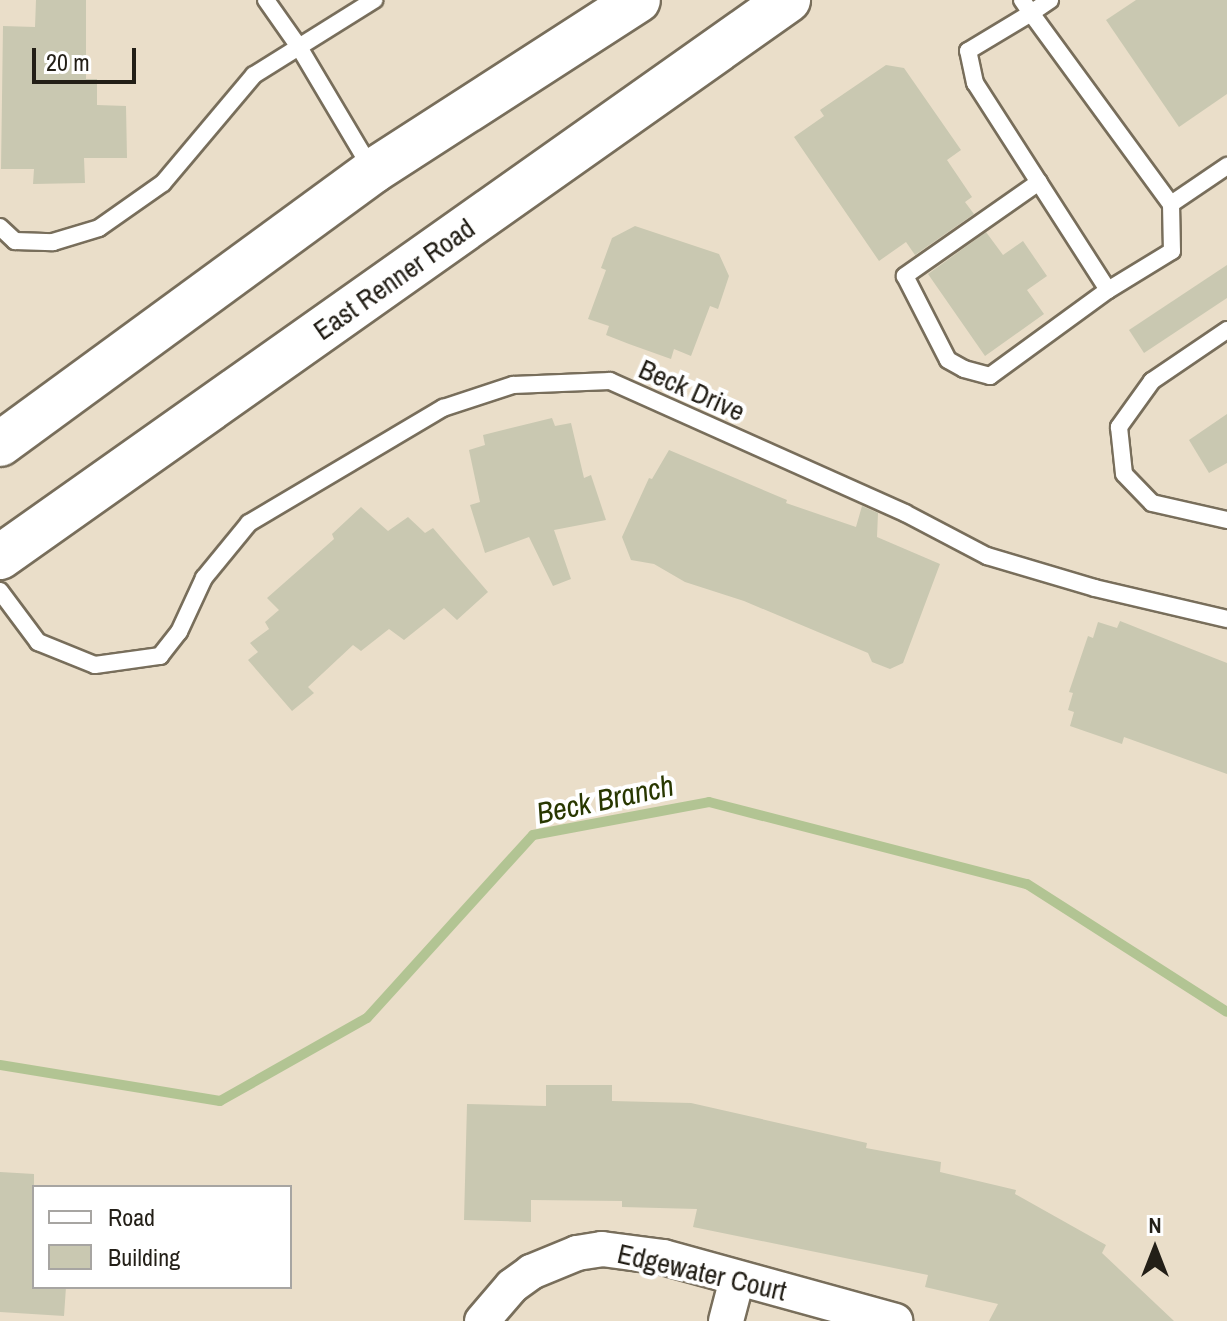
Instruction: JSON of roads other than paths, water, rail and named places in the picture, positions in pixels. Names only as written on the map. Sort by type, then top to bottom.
[{"type":"main road","points":[[0,444],[373,171],[638,0]]},
{"type":"main road","name":"East Renner Road","points":[[0,557],[788,0]]},
{"type":"street","name":"Edgewater Court","points":[[482,1321],[512,1286],[531,1272],[577,1253],[602,1249],[633,1252],[895,1321]]},
{"type":"street","points":[[726,1321],[737,1279]]},
{"type":"lane","points":[[266,0],[299,47],[373,171]]},
{"type":"lane","points":[[0,227],[15,241],[53,242],[99,228],[163,183],[254,75],[374,0]]},
{"type":"lane","points":[[1050,0],[1026,7],[968,51],[975,83],[1108,290]]},
{"type":"lane","points":[[1026,7],[1171,204],[1172,251],[1108,290],[990,376],[964,369],[948,360],[905,276],[1039,182]]},
{"type":"lane","points":[[1171,204],[1227,166]]},
{"type":"lane","points":[[1227,330],[1152,381],[1119,427],[1124,474],[1152,503],[1227,520]]},
{"type":"lane","name":"Beck Drive","points":[[0,591],[38,642],[52,648],[95,665],[160,656],[179,632],[204,578],[249,523],[443,408],[513,385],[610,381],[905,513],[987,556],[1095,588],[1227,619]]},
{"type":"waterway","name":"Beck Branch","points":[[0,1065],[220,1101],[367,1018],[533,835],[709,802],[1027,884],[1227,1012]]}]
